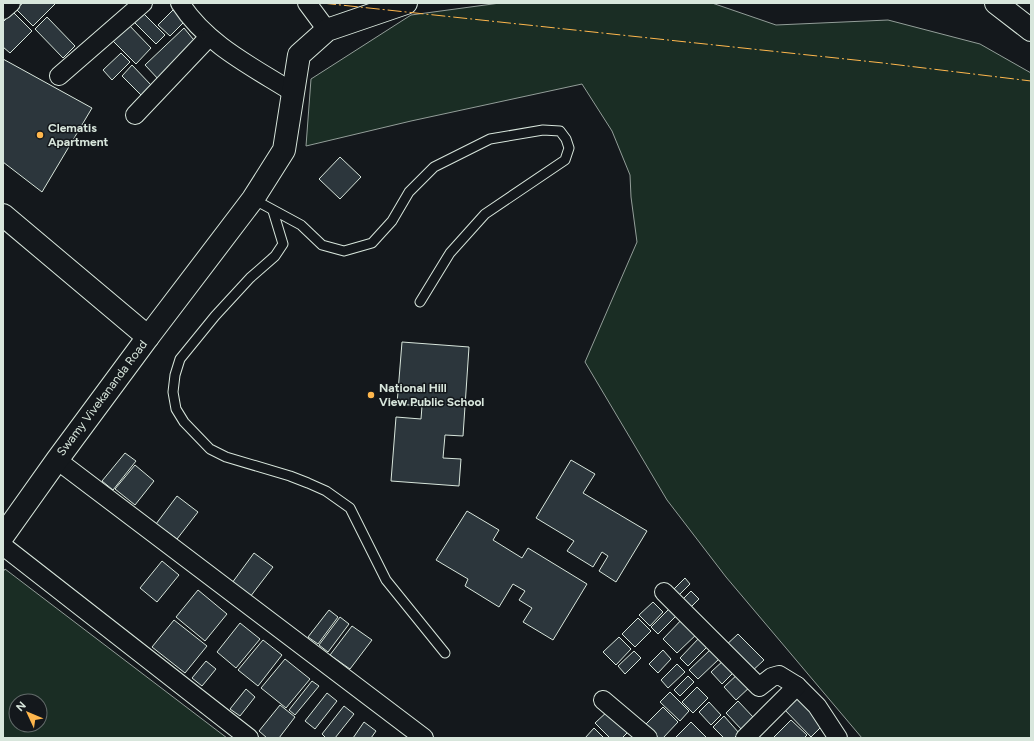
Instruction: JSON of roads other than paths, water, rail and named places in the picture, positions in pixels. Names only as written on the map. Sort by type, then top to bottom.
[{"type":"street","points":[[3,10],[11,3]]},
{"type":"street","points":[[59,76],[143,3]]},
{"type":"street","points":[[180,3],[187,14],[220,46],[294,93]]},
{"type":"street","points":[[307,3],[327,30]]},
{"type":"street","points":[[148,337],[253,199],[284,150],[299,55],[327,30],[406,3]]},
{"type":"street","points":[[996,3],[1031,30]]},
{"type":"street","points":[[134,115],[209,36]]},
{"type":"street","name":"Swamy Vivekananda Road","points":[[3,215],[148,337],[3,536]]},
{"type":"street","points":[[57,460],[424,738]]},
{"type":"street","points":[[3,546],[249,738]]},
{"type":"street","points":[[664,592],[759,687],[772,677],[779,675],[797,686],[817,706],[838,738]]},
{"type":"street","points":[[745,738],[797,686]]},
{"type":"street","points":[[603,700],[648,738]]},
{"type":"lane","points":[[253,199],[301,225],[322,245],[344,251],[372,243],[392,221],[409,192],[434,167],[490,139],[542,130],[560,131],[566,139],[569,148],[565,160],[485,214],[450,253],[420,302]]},
{"type":"lane","points":[[272,210],[283,244],[275,256],[250,278],[214,316],[180,359],[175,374],[173,392],[176,409],[184,422],[210,450],[226,457],[290,476],[320,488],[350,508],[386,580],[445,653]]},
{"type":"place","name":"Clematis Apartment","points":[[40,135]]},
{"type":"place","name":"National Hill View Public School","points":[[371,395]]}]
